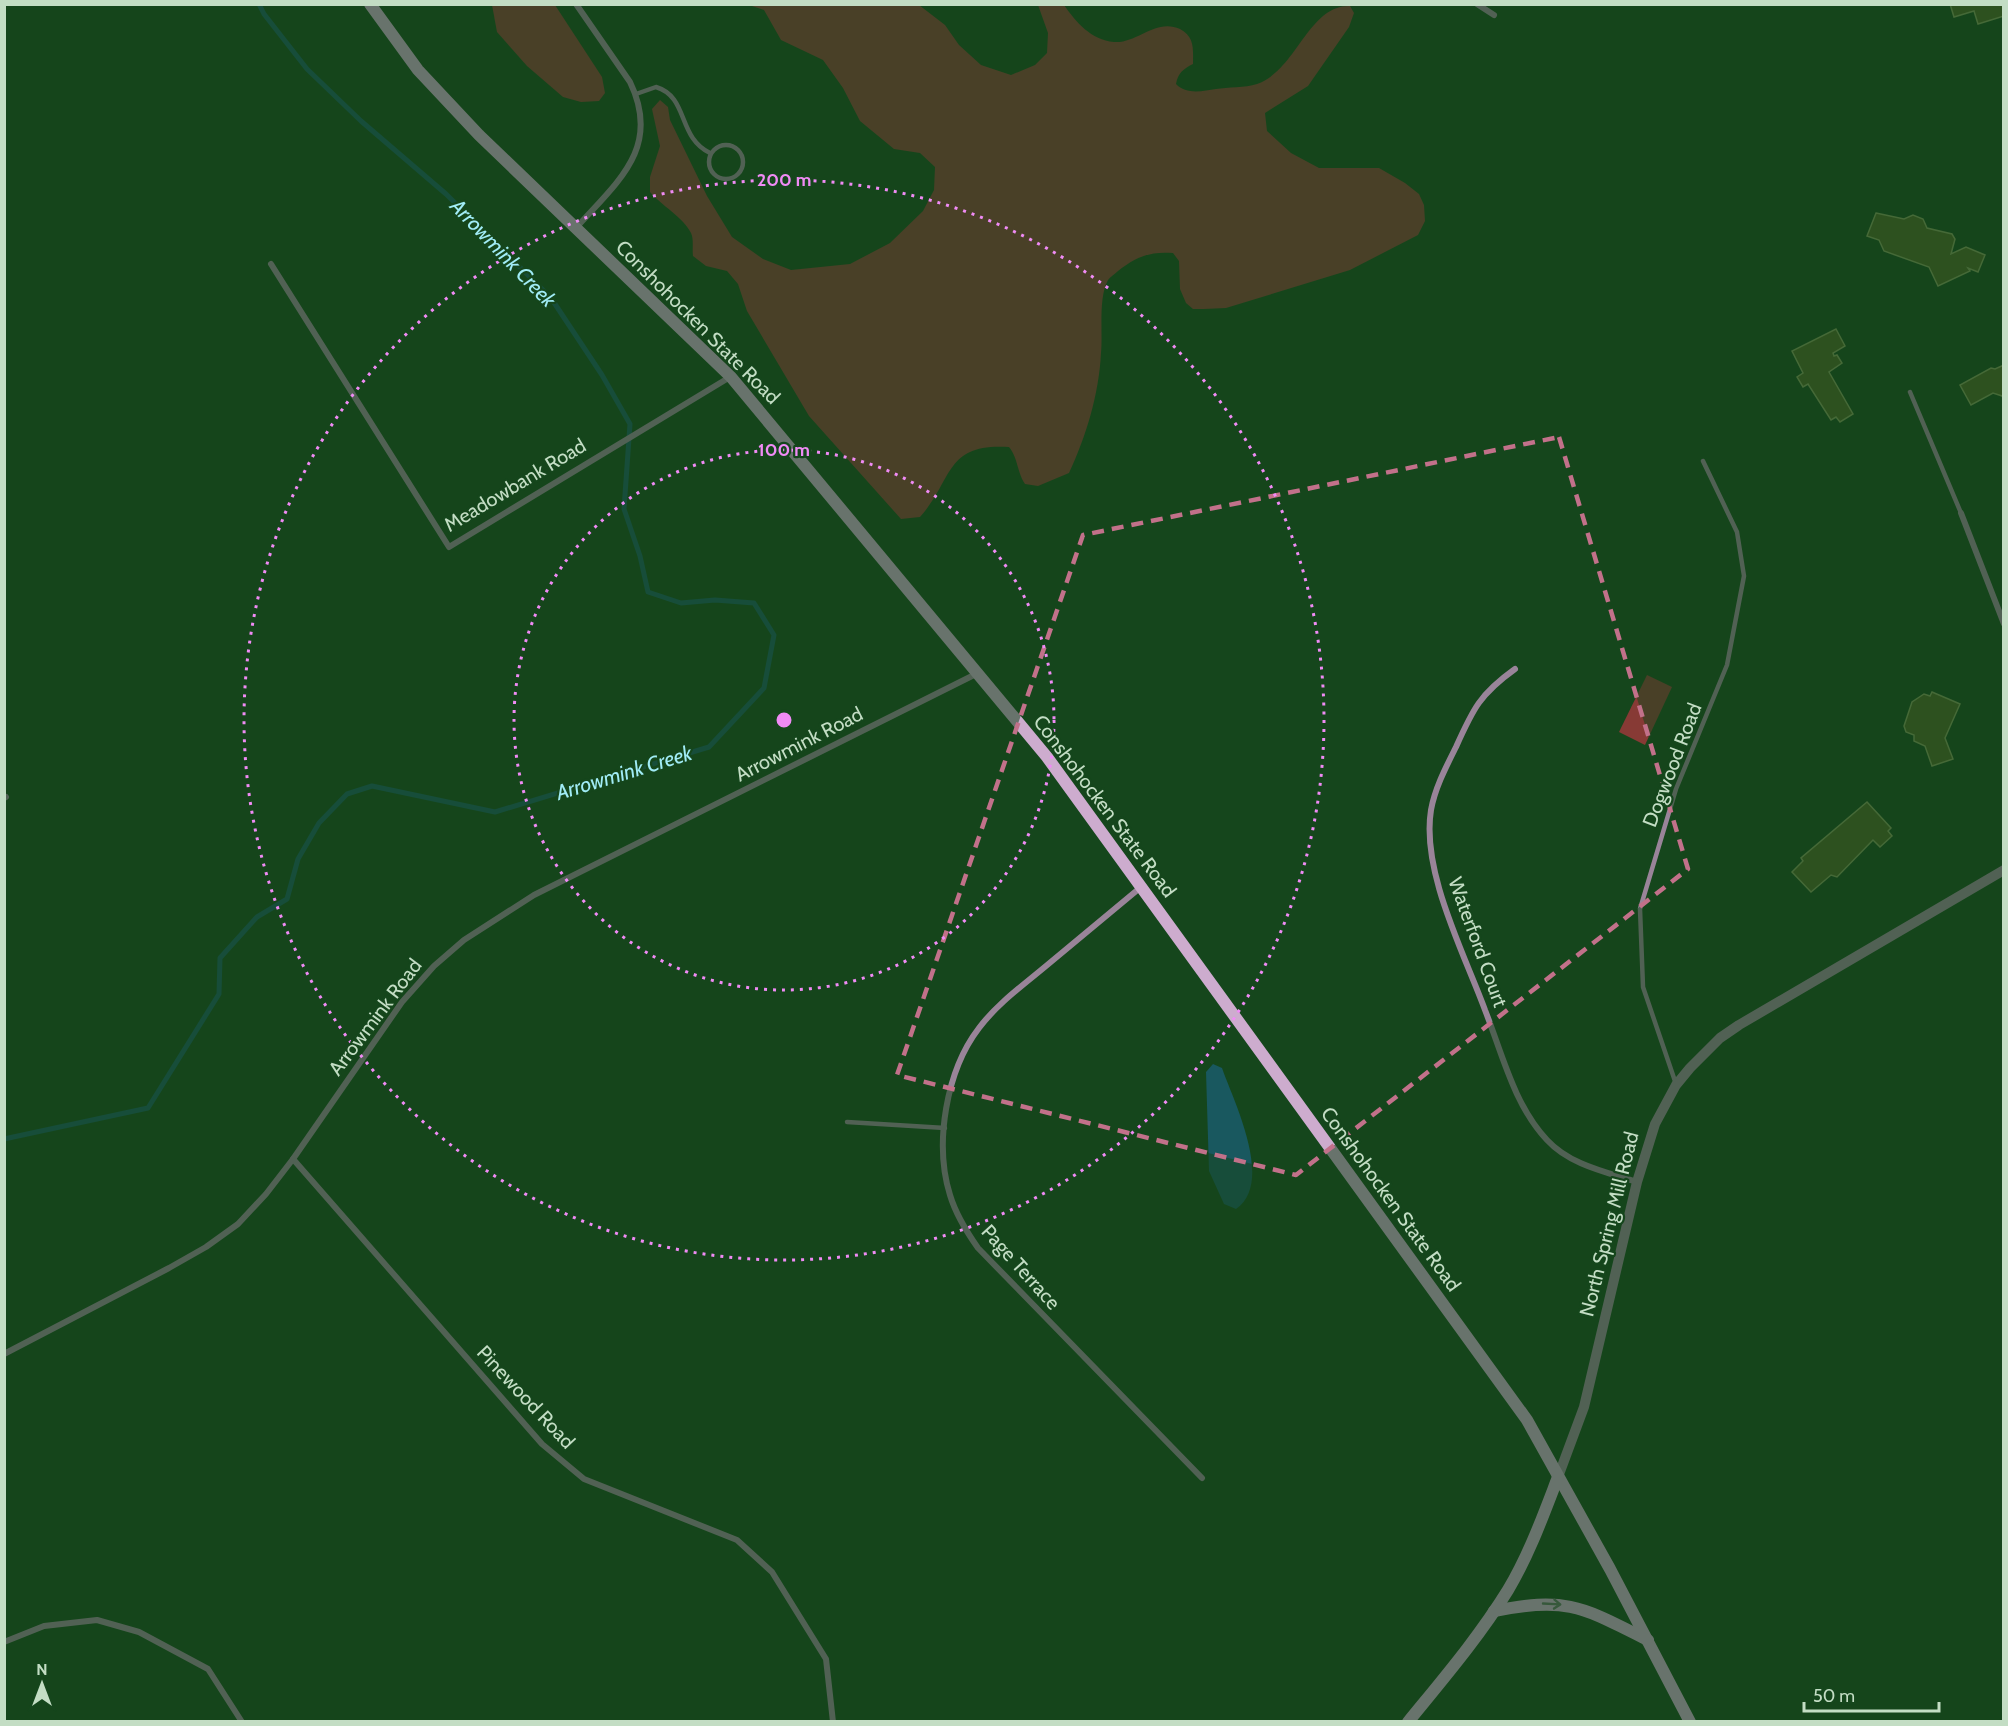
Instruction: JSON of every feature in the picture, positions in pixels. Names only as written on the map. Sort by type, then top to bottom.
[{"type":"main road","name":"Conshohocken State Road","points":[[370,4],[397,44],[441,95],[731,377],[1047,757],[1527,1420],[1648,1640],[1690,1722]]},
{"type":"main road","name":"North Spring Mill Road","points":[[1408,1722],[1494,1611],[1527,1554],[1558,1477]]},
{"type":"main road","points":[[1494,1611],[1531,1604],[1568,1605],[1595,1614],[1648,1640]]},
{"type":"street","points":[[576,4],[636,94],[641,123],[636,153],[619,180],[576,228]]},
{"type":"street","points":[[1477,4],[1494,15]]},
{"type":"street","name":"Meadowbank Road","points":[[271,264],[449,547],[588,461],[731,377]]},
{"type":"street","points":[[1961,513],[2004,624]]},
{"type":"street","name":"Waterford Court","points":[[1515,669],[1483,695],[1473,710],[1438,787],[1429,832],[1436,879],[1514,1086],[1536,1126],[1548,1141],[1576,1161],[1637,1182]]},
{"type":"street","name":"Arrowmink Road","points":[[4,1354],[206,1247],[238,1224],[266,1194],[293,1159],[402,1002],[434,966],[464,940],[534,895],[978,673]]},
{"type":"street","name":"North Spring Mill Road","points":[[1558,1477],[1584,1407],[1637,1182],[1655,1124],[1676,1085],[1704,1052],[1739,1025],[2004,870]]},
{"type":"street","name":"Page Terrace","points":[[1142,886],[1004,1000],[977,1030],[958,1067],[945,1128],[944,1155],[949,1193],[956,1212],[978,1248],[1202,1478]]},
{"type":"street","name":"Pinewood Road","points":[[293,1159],[542,1444],[584,1479],[737,1540],[772,1572],[826,1659],[833,1722]]},
{"type":"street","points":[[4,1642],[44,1626],[98,1620],[139,1632],[208,1669],[242,1722]]},
{"type":"lane","points":[[636,94],[656,87],[669,93],[676,102],[693,142],[710,153]]},
{"type":"lane","points":[[724,144],[734,147],[743,160],[740,171],[731,179],[719,178],[710,171],[710,153],[724,144]]},
{"type":"lane","points":[[1910,392],[1961,513]]},
{"type":"lane","name":"Dogwood Road","points":[[1676,1085],[1643,987],[1640,909],[1676,789],[1727,665],[1744,576],[1737,532],[1703,461]]},
{"type":"lane","points":[[847,1122],[945,1128]]},
{"type":"highlighted area","points":[[1559,437],[1688,869],[1296,1175],[897,1075],[1083,535]]},
{"type":"shaded area","points":[[492,5],[555,5],[602,77],[605,93],[599,101],[581,102],[563,97],[527,66],[497,32]]},
{"type":"shaded area","points":[[749,5],[919,5],[945,25],[959,45],[981,65],[1011,75],[1035,65],[1047,53],[1048,33],[1038,5],[1064,5],[1085,29],[1106,41],[1122,42],[1162,27],[1171,26],[1185,32],[1192,44],[1193,64],[1182,72],[1176,84],[1185,90],[1195,91],[1252,85],[1271,77],[1323,16],[1336,8],[1350,6],[1354,13],[1349,27],[1308,86],[1265,113],[1267,131],[1291,153],[1319,168],[1379,168],[1419,194],[1424,205],[1425,221],[1418,235],[1350,270],[1226,308],[1193,309],[1186,303],[1180,289],[1179,261],[1173,253],[1150,254],[1131,262],[1110,278],[1105,287],[1098,384],[1086,430],[1069,473],[1038,486],[1025,484],[1009,447],[988,447],[972,451],[961,457],[953,466],[920,517],[901,519],[809,416],[747,311],[738,284],[727,271],[706,266],[693,256],[691,233],[687,227],[650,192],[650,177],[660,146],[652,109],[660,100],[668,107],[670,120],[707,196],[732,237],[763,259],[791,270],[850,264],[890,243],[923,211],[934,190],[935,167],[920,153],[894,149],[860,121],[843,88],[823,60],[781,40],[764,10]]},
{"type":"shaded area","points":[[1647,675],[1672,687],[1645,745],[1619,732]]},
{"type":"water","points":[[1213,1064],[1222,1068],[1242,1120],[1252,1161],[1252,1180],[1247,1197],[1236,1209],[1224,1204],[1209,1171],[1206,1072]]},
{"type":"building","points":[[1950,4],[2004,4],[2004,16],[1978,24],[1974,11],[1954,17]]},
{"type":"building","points":[[1876,213],[1904,219],[1913,215],[1923,219],[1927,228],[1952,234],[1955,239],[1951,254],[1966,247],[1985,255],[1978,272],[1968,268],[1970,271],[1938,286],[1929,267],[1884,251],[1879,240],[1867,236]]},
{"type":"building","points":[[1836,329],[1845,346],[1833,353],[1842,363],[1829,372],[1853,414],[1840,422],[1836,417],[1831,420],[1808,384],[1803,387],[1797,377],[1803,373],[1792,351]]},
{"type":"building","points":[[2004,365],[2004,399],[1993,393],[1971,405],[1960,385],[1991,368],[1995,369]]},
{"type":"building","points":[[1932,692],[1960,704],[1945,738],[1953,759],[1932,766],[1925,746],[1914,741],[1914,735],[1906,732],[1904,726],[1912,702],[1924,694],[1930,696]]},
{"type":"building","points":[[1867,802],[1891,828],[1888,831],[1892,836],[1880,847],[1873,840],[1837,877],[1831,875],[1811,892],[1792,872],[1803,861],[1801,858]]},
{"type":"waterway","name":"Arrowmink Creek","points":[[4,1139],[148,1108],[219,994],[220,958],[257,917],[287,899],[298,859],[319,823],[347,794],[372,786],[495,812],[709,747],[764,688],[774,635],[754,603],[715,600],[681,603],[648,592],[640,556],[624,509],[630,424],[602,375],[551,298],[446,194],[361,121],[307,69],[264,14],[259,4]]}]
